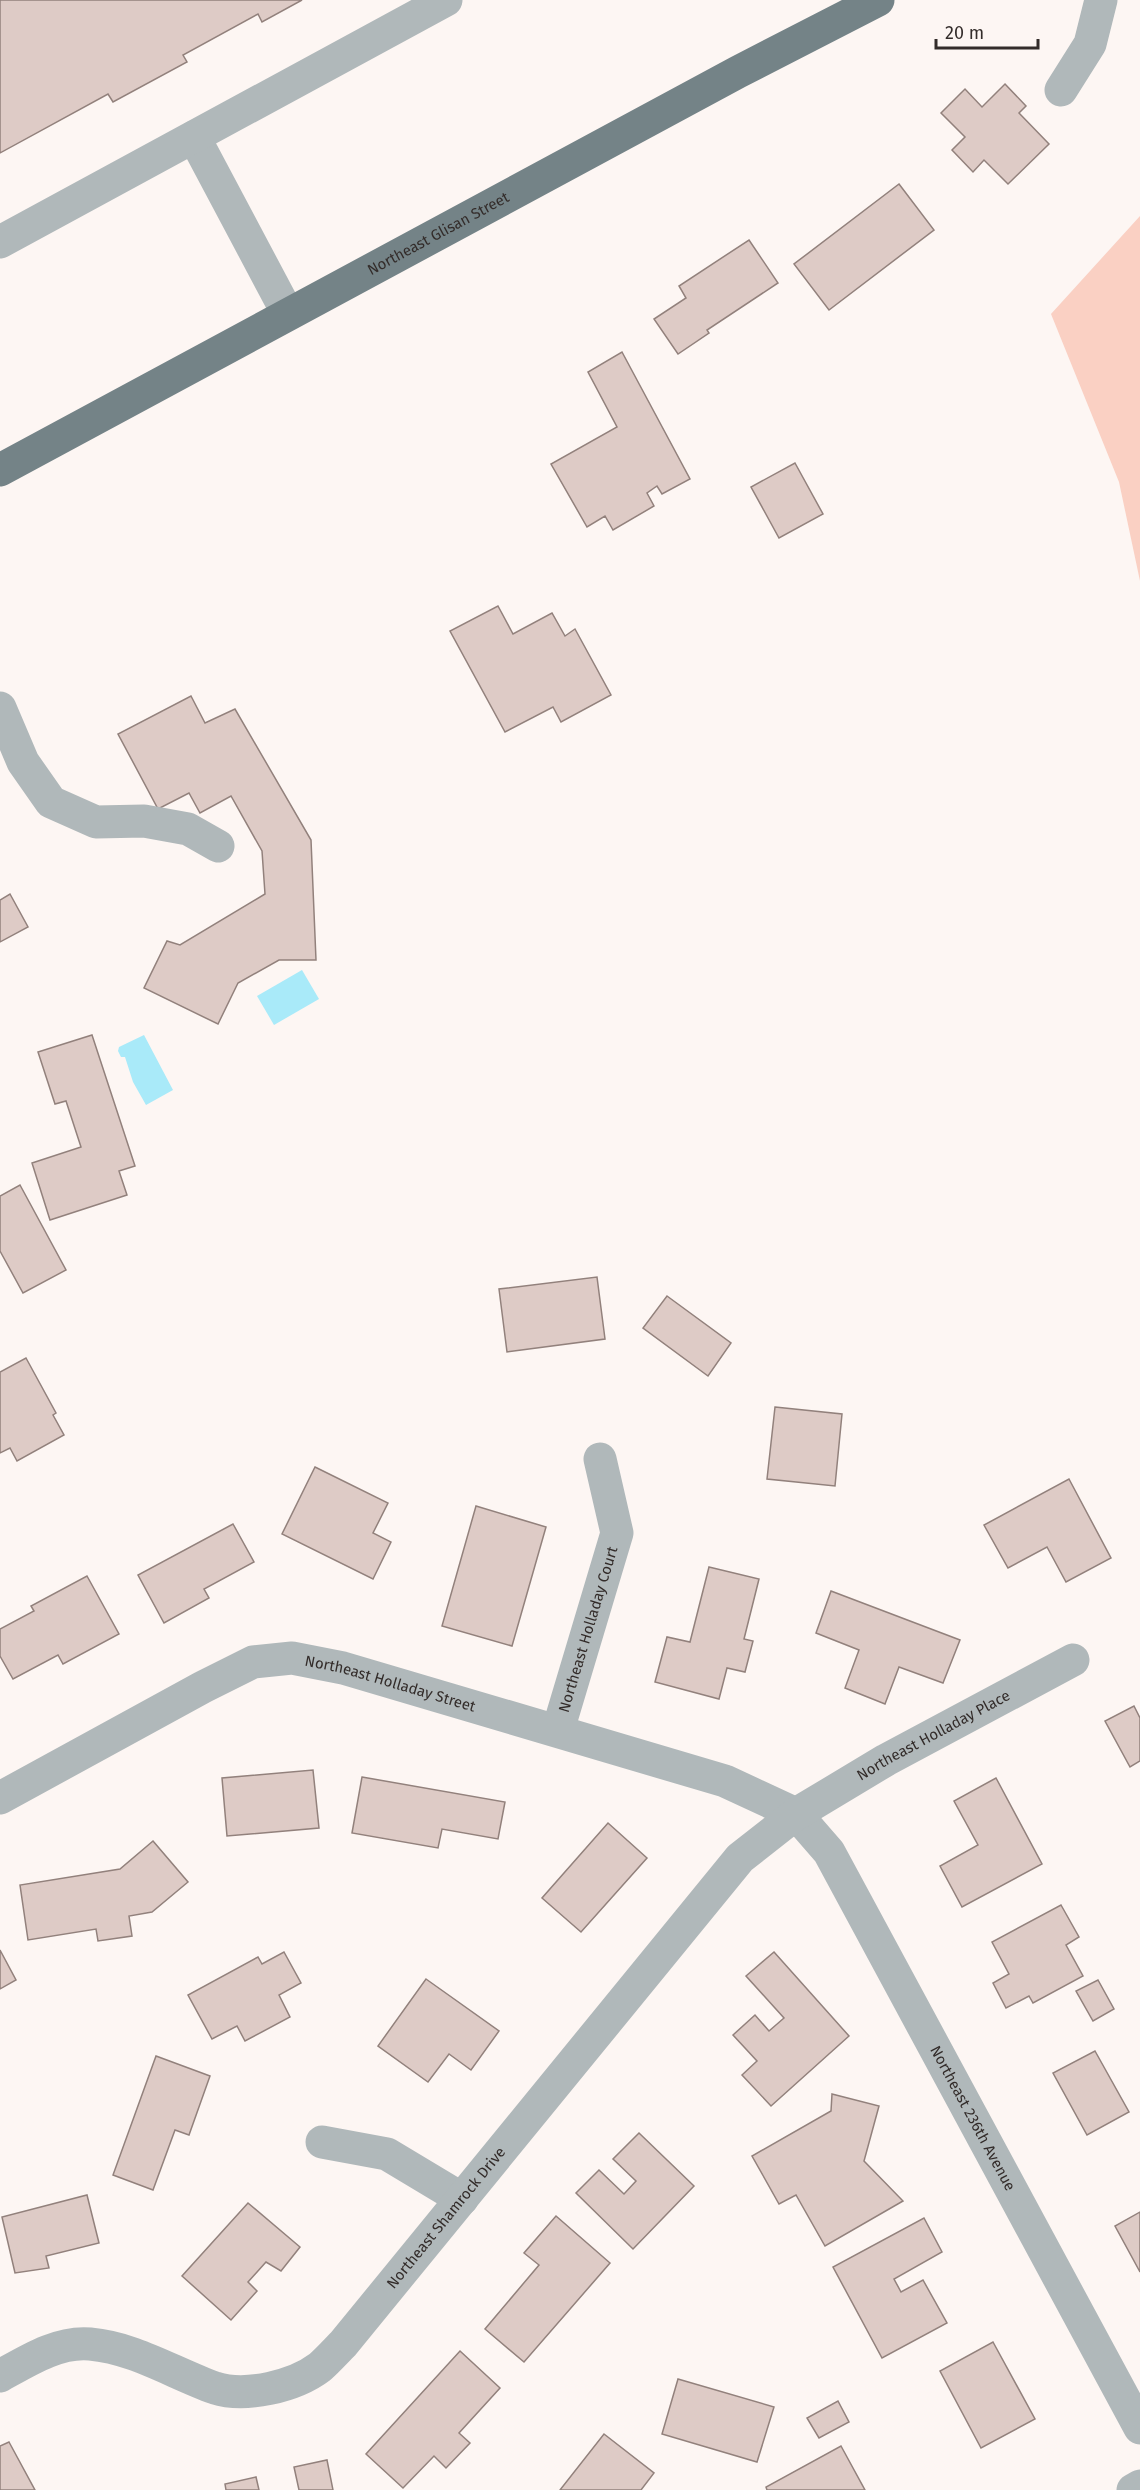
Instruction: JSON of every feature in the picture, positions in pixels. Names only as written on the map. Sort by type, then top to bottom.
[{"type":"main road","name":"Northeast Glisan Street","points":[[0,470],[738,72],[878,0]]},
{"type":"street","points":[[0,242],[446,0]]},
{"type":"street","points":[[1061,90],[1090,44],[1101,0]]},
{"type":"street","points":[[194,137],[288,314]]},
{"type":"street","points":[[0,708],[24,762],[51,802],[96,822],[144,821],[188,829],[218,846]]},
{"type":"street","name":"Northeast Holladay Court","points":[[558,1730],[617,1533],[600,1459]]},
{"type":"street","name":"Northeast Holladay Street","points":[[0,1798],[253,1662],[292,1658],[343,1668],[725,1781],[796,1814]]},
{"type":"street","name":"Northeast Holladay Place","points":[[796,1814],[886,1760],[1073,1660]]},
{"type":"street","name":"Northeast Shamrock Drive","points":[[0,2376],[31,2359],[62,2347],[88,2344],[126,2350],[218,2389],[252,2391],[276,2388],[319,2368],[343,2344],[740,1858],[796,1814]]},
{"type":"street","name":"Northeast 236th Avenue","points":[[796,1814],[829,1852],[1140,2428]]},
{"type":"street","points":[[322,2142],[387,2154],[462,2199]]},
{"type":"street","points":[[1133,2490],[1140,2486]]},
{"type":"shaded area","points":[[1140,216],[1140,581],[1119,482],[1051,314]]},
{"type":"water","points":[[302,970],[319,999],[274,1025],[257,996]]},
{"type":"water","points":[[144,1035],[173,1090],[146,1105],[133,1082],[125,1057],[121,1057],[118,1051],[119,1047]]},
{"type":"building","points":[[0,0],[302,0],[262,22],[258,14],[183,55],[187,62],[113,102],[108,94],[0,153]]},
{"type":"building","points":[[1005,84],[1026,106],[1019,113],[1049,144],[1008,184],[984,160],[973,172],[952,150],[965,137],[941,113],[965,89],[982,107]]},
{"type":"building","points":[[899,184],[934,230],[829,310],[794,264]]},
{"type":"building","points":[[749,240],[778,283],[707,330],[709,333],[678,354],[654,319],[686,298],[679,286]]},
{"type":"building","points":[[622,352],[690,479],[662,494],[657,486],[647,493],[654,506],[613,530],[605,516],[587,527],[551,464],[617,427],[588,372]]},
{"type":"building","points":[[795,463],[823,514],[779,538],[751,487]]},
{"type":"building","points":[[498,606],[513,634],[552,613],[565,636],[575,629],[611,695],[561,722],[553,707],[505,732],[450,631]]},
{"type":"building","points":[[191,696],[205,723],[235,709],[311,840],[316,960],[279,960],[238,983],[218,1024],[144,988],[167,941],[180,945],[265,894],[262,851],[231,796],[200,813],[189,793],[158,809],[118,734]]},
{"type":"building","points":[[10,894],[28,927],[0,942],[0,900]]},
{"type":"building","points":[[92,1035],[135,1166],[119,1171],[127,1195],[50,1220],[32,1163],[81,1147],[66,1101],[55,1104],[38,1052]]},
{"type":"building","points":[[20,1185],[66,1270],[23,1293],[0,1251],[0,1196]]},
{"type":"building","points":[[597,1277],[605,1339],[507,1352],[499,1289]]},
{"type":"building","points":[[667,1296],[731,1343],[708,1376],[643,1328]]},
{"type":"building","points":[[26,1358],[56,1413],[53,1415],[64,1435],[17,1461],[10,1448],[0,1453],[0,1372]]},
{"type":"building","points":[[775,1407],[842,1414],[835,1486],[767,1479]]},
{"type":"building","points":[[315,1467],[388,1503],[373,1533],[391,1542],[373,1579],[282,1534]]},
{"type":"building","points":[[1069,1479],[1111,1558],[1066,1582],[1047,1547],[1008,1568],[984,1525]]},
{"type":"building","points":[[476,1506],[546,1527],[512,1646],[442,1626]]},
{"type":"building","points":[[233,1524],[254,1562],[204,1589],[209,1598],[164,1623],[138,1575]]},
{"type":"building","points":[[709,1567],[759,1579],[744,1639],[753,1641],[745,1672],[727,1668],[719,1699],[655,1682],[667,1637],[690,1642]]},
{"type":"building","points":[[87,1576],[119,1634],[63,1664],[58,1655],[13,1679],[0,1656],[0,1629],[34,1611],[31,1606]]},
{"type":"building","points":[[831,1591],[960,1640],[943,1683],[899,1667],[885,1704],[845,1688],[859,1650],[816,1633]]},
{"type":"building","points":[[1134,1706],[1140,1718],[1140,1761],[1130,1767],[1105,1721]]},
{"type":"building","points":[[313,1770],[319,1828],[227,1836],[222,1778]]},
{"type":"building","points":[[362,1777],[505,1802],[498,1839],[442,1829],[438,1848],[352,1833]]},
{"type":"building","points":[[996,1778],[1042,1864],[962,1907],[940,1866],[978,1845],[954,1801]]},
{"type":"building","points":[[608,1823],[647,1858],[581,1932],[542,1898]]},
{"type":"building","points":[[153,1841],[188,1882],[152,1912],[129,1916],[132,1936],[98,1941],[96,1929],[28,1940],[20,1885],[120,1869]]},
{"type":"building","points":[[1061,1905],[1079,1937],[1066,1945],[1083,1976],[1033,2003],[1029,1996],[1006,2008],[993,1983],[1009,1974],[992,1942]]},
{"type":"building","points":[[0,1950],[16,1980],[0,1989]]},
{"type":"building","points":[[284,1952],[301,1983],[279,1995],[290,2017],[245,2041],[237,2026],[212,2039],[188,1995],[258,1957],[262,1964]]},
{"type":"building","points":[[774,1952],[849,2036],[771,2106],[742,2075],[757,2061],[733,2035],[755,2015],[769,2031],[784,2018],[746,1976]]},
{"type":"building","points":[[426,1979],[499,2031],[471,2070],[449,2054],[428,2082],[378,2046]]},
{"type":"building","points":[[1098,1980],[1114,2009],[1093,2021],[1076,1991]]},
{"type":"building","points":[[1095,2051],[1129,2112],[1087,2135],[1053,2073]]},
{"type":"building","points":[[156,2056],[210,2076],[189,2135],[175,2130],[153,2190],[113,2175]]},
{"type":"building","points":[[832,2094],[879,2106],[864,2161],[903,2201],[825,2246],[796,2195],[779,2204],[752,2156],[831,2111]]},
{"type":"building","points":[[639,2133],[694,2186],[633,2249],[576,2193],[599,2170],[624,2194],[636,2181],[613,2159]]},
{"type":"building","points":[[87,2195],[99,2243],[46,2256],[49,2268],[15,2273],[2,2217]]},
{"type":"building","points":[[248,2203],[300,2247],[281,2271],[266,2262],[248,2282],[257,2291],[231,2320],[182,2276]]},
{"type":"building","points":[[1140,2212],[1140,2272],[1115,2226]]},
{"type":"building","points":[[556,2216],[610,2263],[524,2362],[485,2329],[539,2265],[524,2253]]},
{"type":"building","points":[[924,2218],[942,2252],[894,2279],[901,2292],[923,2280],[947,2323],[882,2358],[833,2267]]},
{"type":"building","points":[[993,2342],[1035,2419],[981,2448],[940,2371]]},
{"type":"building","points":[[460,2351],[500,2388],[459,2433],[470,2443],[446,2468],[434,2456],[403,2488],[366,2454]]},
{"type":"building","points":[[678,2379],[774,2407],[757,2462],[662,2434]]},
{"type":"building","points":[[838,2401],[849,2422],[819,2438],[807,2418]]},
{"type":"building","points":[[604,2434],[654,2473],[641,2490],[560,2490]]},
{"type":"building","points":[[9,2442],[35,2490],[0,2490],[0,2446]]},
{"type":"building","points":[[841,2446],[865,2490],[767,2490],[766,2487]]},
{"type":"building","points":[[327,2460],[333,2490],[299,2490],[294,2467]]},
{"type":"building","points":[[256,2477],[259,2490],[226,2490],[225,2484]]}]
